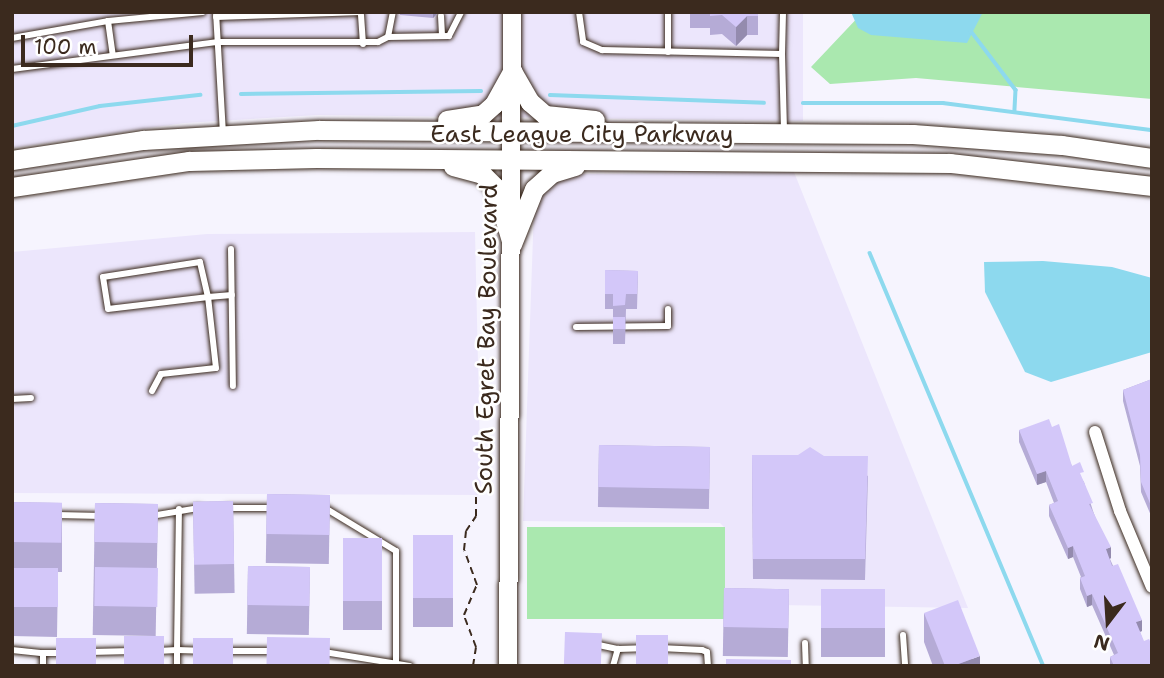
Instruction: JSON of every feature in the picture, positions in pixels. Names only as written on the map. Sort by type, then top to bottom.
[{"type":"main road","name":"South Egret Bay Boulevard","points":[[508,666],[512,12]]},
{"type":"main road","points":[[319,130],[348,121],[467,119],[494,104],[512,71]]},
{"type":"main road","points":[[512,71],[530,102],[545,115],[656,132]]},
{"type":"main road","name":"East League City Parkway","points":[[12,160],[223,133],[319,130],[513,133],[784,132],[987,138],[1152,158]]},
{"type":"main road","points":[[411,158],[472,169],[486,177],[502,201],[512,244]]},
{"type":"main road","name":"East League City Parkway","points":[[12,187],[189,161],[411,158],[950,163],[1152,186]]},
{"type":"main road","points":[[512,244],[529,200],[543,179],[594,159]]},
{"type":"street","points":[[1095,432],[1120,511],[1151,584]]},
{"type":"lane","points":[[12,38],[108,22],[203,12]]},
{"type":"lane","points":[[388,37],[393,12]]},
{"type":"lane","points":[[12,69],[218,42],[362,44],[388,37],[449,36],[461,12]]},
{"type":"lane","points":[[579,12],[583,42],[602,50],[782,54]]},
{"type":"lane","points":[[668,12],[668,52]]},
{"type":"lane","points":[[783,12],[784,132]]},
{"type":"lane","points":[[223,133],[216,15],[361,14],[362,44]]},
{"type":"lane","points":[[441,16],[442,36]]},
{"type":"lane","points":[[108,22],[113,55]]},
{"type":"lane","points":[[231,249],[233,386]]},
{"type":"lane","points":[[152,391],[161,374],[216,368],[208,297],[200,262],[103,277],[108,309],[208,297],[232,295]]},
{"type":"lane","points":[[576,327],[668,326],[668,309]]},
{"type":"lane","points":[[12,399],[31,398]]},
{"type":"lane","points":[[144,517],[179,509],[206,508]]},
{"type":"lane","points":[[219,508],[286,508]]},
{"type":"lane","points":[[312,508],[326,508],[396,551],[396,664]]},
{"type":"lane","points":[[177,666],[179,509]]},
{"type":"lane","points":[[52,514],[118,516]]},
{"type":"lane","points":[[903,635],[905,666]]},
{"type":"lane","points":[[580,643],[610,644],[618,649],[702,650],[707,652],[708,666]]},
{"type":"lane","points":[[805,643],[806,666]]},
{"type":"lane","points":[[613,666],[618,649]]},
{"type":"lane","points":[[12,650],[69,653]]},
{"type":"lane","points":[[83,652],[137,651]]},
{"type":"lane","points":[[150,651],[280,651]]},
{"type":"lane","points":[[319,652],[410,666]]},
{"type":"lane","points":[[43,653],[43,666]]},
{"type":"path","points":[[473,666],[476,647],[464,615],[477,585],[464,550],[466,531],[476,516],[476,497]]},
{"type":"shaded area","points":[[12,12],[803,12],[803,121],[318,115],[184,123],[12,148]]},
{"type":"shaded area","points":[[794,172],[968,608],[718,604],[719,586],[724,580],[725,528],[720,523],[523,521],[534,208],[541,194],[552,183],[580,174]]},
{"type":"shaded area","points":[[475,232],[481,495],[12,493],[12,252],[207,234]]},
{"type":"green space","points":[[863,12],[1152,12],[1152,99],[916,78],[830,84],[811,67]]},
{"type":"green space","points":[[527,527],[725,527],[725,619],[527,619]]},
{"type":"water","points":[[851,12],[983,12],[967,43],[871,35],[858,28]]},
{"type":"water","points":[[1043,261],[1112,267],[1152,278],[1152,352],[1051,382],[1025,372],[985,292],[984,262]]},
{"type":"building","points":[[710,12],[758,12],[758,16],[747,16],[736,27],[722,15],[710,16]]},
{"type":"building","points":[[605,270],[638,271],[637,294],[626,294],[625,305],[613,306],[613,294],[605,294]]},
{"type":"building","points":[[613,317],[625,317],[625,329],[613,329]]},
{"type":"building","points":[[1152,379],[1152,508],[1141,482],[1140,455],[1123,390]]},
{"type":"building","points":[[1049,419],[1052,427],[1059,424],[1072,466],[1080,462],[1084,472],[1080,473],[1093,503],[1089,504],[1111,547],[1106,549],[1112,566],[1118,564],[1142,620],[1136,622],[1144,641],[1149,639],[1152,645],[1152,666],[1114,666],[1110,657],[1118,653],[1092,594],[1087,596],[1080,578],[1085,576],[1073,546],[1068,548],[1049,505],[1058,501],[1046,471],[1037,474],[1019,430]]},
{"type":"building","points":[[599,445],[710,447],[709,489],[598,487]]},
{"type":"building","points":[[810,447],[824,456],[868,456],[865,559],[753,559],[752,455],[798,455]]},
{"type":"building","points":[[267,494],[330,495],[329,535],[266,534]]},
{"type":"building","points":[[233,501],[234,564],[194,565],[193,502]]},
{"type":"building","points":[[12,502],[62,503],[61,543],[12,542]]},
{"type":"building","points":[[95,503],[158,504],[157,543],[94,542]]},
{"type":"building","points":[[413,535],[453,535],[453,598],[413,598]]},
{"type":"building","points":[[343,538],[382,538],[382,601],[343,601]]},
{"type":"building","points":[[248,566],[310,567],[309,606],[247,605]]},
{"type":"building","points":[[95,567],[158,568],[157,607],[94,606]]},
{"type":"building","points":[[12,568],[58,568],[58,607],[12,607]]},
{"type":"building","points":[[724,588],[789,589],[788,628],[723,627]]},
{"type":"building","points":[[821,589],[885,589],[885,628],[821,628]]},
{"type":"building","points":[[958,600],[980,656],[953,666],[945,666],[924,613]]},
{"type":"building","points":[[565,632],[602,633],[601,666],[564,666]]},
{"type":"building","points":[[636,635],[668,635],[668,666],[636,666]]},
{"type":"building","points":[[124,636],[164,636],[164,666],[124,666]]},
{"type":"building","points":[[267,637],[330,638],[330,666],[266,666]]},
{"type":"building","points":[[56,638],[96,638],[96,666],[56,666]]},
{"type":"building","points":[[193,638],[233,638],[233,666],[193,666]]},
{"type":"building","points":[[726,659],[791,660],[791,666],[726,666]]},
{"type":"waterway","points":[[971,31],[1016,90],[1015,111]]},
{"type":"waterway","points":[[241,94],[481,91]]},
{"type":"waterway","points":[[12,126],[100,106],[200,95]]},
{"type":"waterway","points":[[550,95],[764,103]]},
{"type":"waterway","points":[[803,103],[943,103],[1152,130]]},
{"type":"waterway","points":[[870,253],[1044,666]]}]
